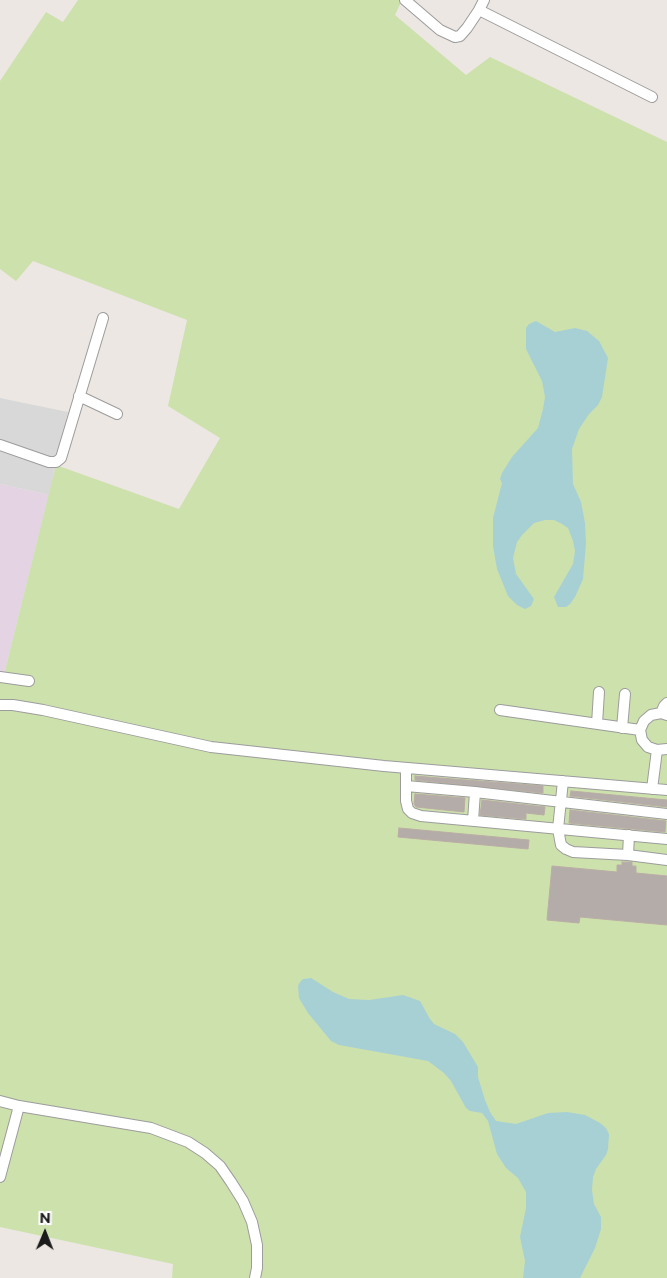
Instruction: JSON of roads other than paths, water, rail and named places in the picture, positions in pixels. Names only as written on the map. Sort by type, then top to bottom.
[{"type":"street","points":[[405,0],[440,30],[455,37],[460,36],[467,28],[484,0]]},
{"type":"street","points":[[479,10],[652,97]]},
{"type":"street","points":[[0,445],[49,462],[56,462],[60,458],[103,318]]},
{"type":"street","points":[[79,396],[117,414]]},
{"type":"street","points":[[0,677],[29,681]]},
{"type":"street","points":[[597,724],[599,692]]},
{"type":"street","points":[[622,728],[625,694]]},
{"type":"street","points":[[652,789],[662,749],[648,747],[642,740],[640,730],[644,721],[651,715],[664,714],[664,706],[667,703]]},
{"type":"street","points":[[0,705],[13,705],[43,710],[212,747],[406,768],[667,790]]},
{"type":"street","points":[[500,710],[640,730]]},
{"type":"street","points":[[406,768],[406,800],[408,809],[420,816],[667,839]]},
{"type":"street","points":[[563,781],[558,828],[561,845],[573,852],[628,855],[667,860]]},
{"type":"street","points":[[406,786],[562,801],[667,814]]},
{"type":"street","points":[[473,821],[475,792]]},
{"type":"street","points":[[628,855],[629,835]]},
{"type":"street","points":[[0,1101],[19,1106],[151,1128],[188,1142],[206,1153],[220,1166],[231,1182],[243,1201],[252,1222],[257,1245],[255,1278]]},
{"type":"street","points":[[0,1177],[19,1106]]},
{"type":"water","points":[[536,321],[555,332],[575,328],[587,331],[599,341],[608,358],[602,397],[579,429],[572,449],[573,484],[581,502],[585,523],[586,543],[583,579],[570,604],[566,607],[558,607],[554,597],[573,564],[575,551],[573,541],[568,528],[554,520],[534,523],[517,542],[513,558],[516,574],[534,599],[531,606],[525,609],[517,605],[508,596],[497,569],[493,546],[493,518],[502,483],[500,479],[502,473],[512,457],[538,428],[543,409],[545,397],[542,381],[526,349],[526,328],[529,324]]},
{"type":"water","points":[[311,978],[333,992],[349,999],[369,1000],[403,995],[420,1001],[434,1024],[455,1034],[463,1042],[478,1067],[478,1077],[485,1100],[496,1121],[516,1124],[548,1113],[567,1112],[585,1115],[606,1128],[609,1134],[608,1149],[596,1169],[592,1190],[594,1204],[601,1217],[601,1229],[595,1248],[580,1278],[523,1278],[525,1261],[520,1237],[526,1208],[526,1192],[518,1178],[506,1168],[497,1154],[488,1121],[482,1113],[470,1111],[466,1108],[451,1081],[428,1061],[339,1045],[331,1041],[308,1013],[299,998],[298,986],[300,982],[303,979]]}]
